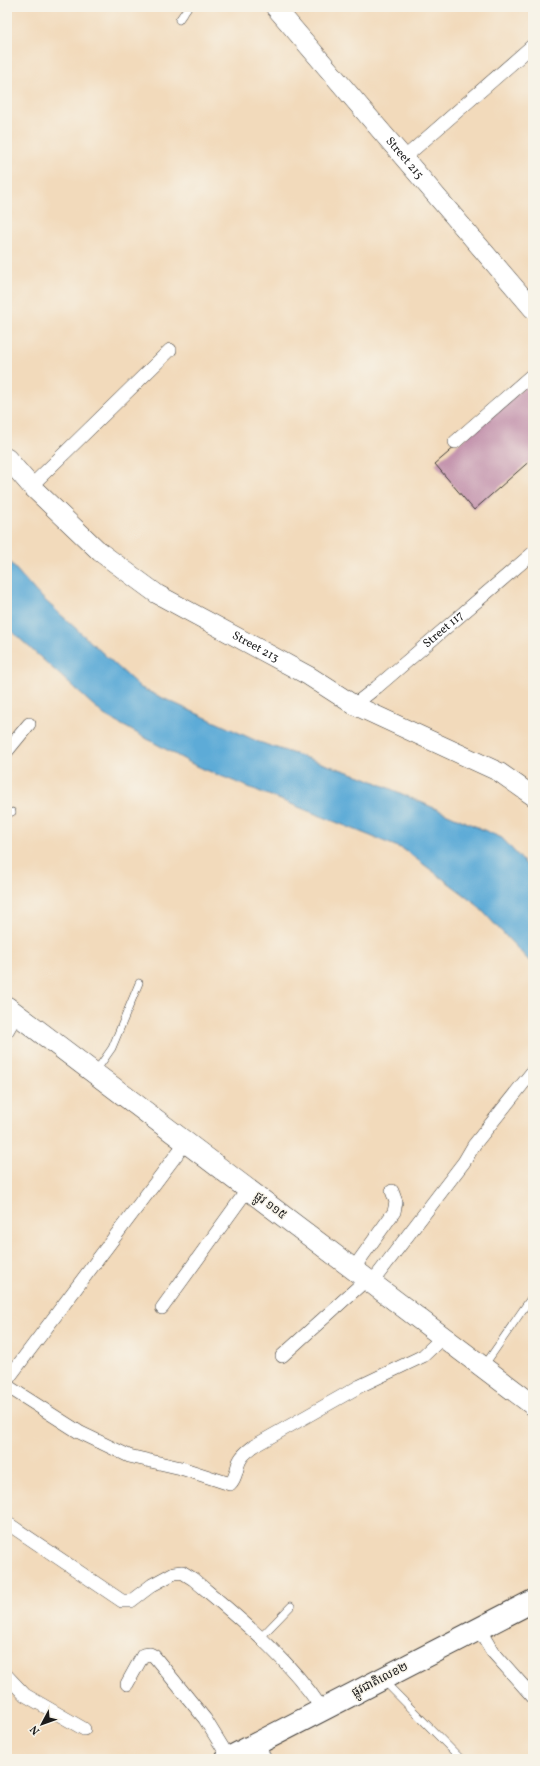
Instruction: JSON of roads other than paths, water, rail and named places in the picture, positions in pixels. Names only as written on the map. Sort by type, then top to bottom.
[{"type":"highway","name":"ផ្លូវជាតិលេខ២","points":[[228,1758],[261,1751],[322,1709],[533,1601]]},
{"type":"main road","name":"ផ្លូវ ១១៥","points":[[10,1017],[95,1073],[533,1405]]},
{"type":"street","name":"Street 215","points":[[275,7],[533,309]]},
{"type":"street","points":[[404,158],[533,45]]},
{"type":"street","points":[[30,486],[170,350]]},
{"type":"street","points":[[455,442],[533,374]]},
{"type":"street","name":"Street 213","points":[[7,458],[30,486],[100,552],[157,594],[308,676],[354,705],[499,772],[533,796]]},
{"type":"street","name":"Street 117","points":[[354,705],[533,553]]},
{"type":"street","points":[[7,751],[29,724]]},
{"type":"street","points":[[365,1278],[376,1277],[464,1162],[474,1145],[533,1071]]},
{"type":"street","points":[[7,1380],[186,1142]]},
{"type":"street","points":[[162,1308],[248,1189]]},
{"type":"street","points":[[282,1356],[365,1278],[394,1212],[396,1202],[392,1191]]},
{"type":"street","points":[[7,1386],[79,1432],[129,1456],[181,1468],[230,1484],[233,1481],[240,1460],[244,1454],[254,1446],[360,1386],[422,1356],[443,1337]]},
{"type":"street","points":[[7,1523],[122,1601],[131,1601],[164,1577],[174,1572],[182,1572],[193,1579],[280,1655],[313,1695],[322,1709]]},
{"type":"street","points":[[479,1629],[492,1651],[533,1697]]},
{"type":"street","points":[[127,1684],[143,1655],[150,1654],[154,1656],[205,1719],[228,1758]]},
{"type":"street","points":[[7,1676],[25,1695],[84,1730]]},
{"type":"lane","points":[[179,20],[188,7]]},
{"type":"lane","points":[[95,1073],[112,1048],[140,983]]},
{"type":"lane","points":[[483,1367],[533,1295]]},
{"type":"lane","points":[[261,1637],[291,1606]]},
{"type":"lane","points":[[381,1679],[461,1759]]},
{"type":"water","points":[[7,559],[36,592],[141,688],[259,742],[366,778],[502,838],[533,872],[533,965],[474,902],[403,849],[196,766],[104,715],[7,627]]}]
